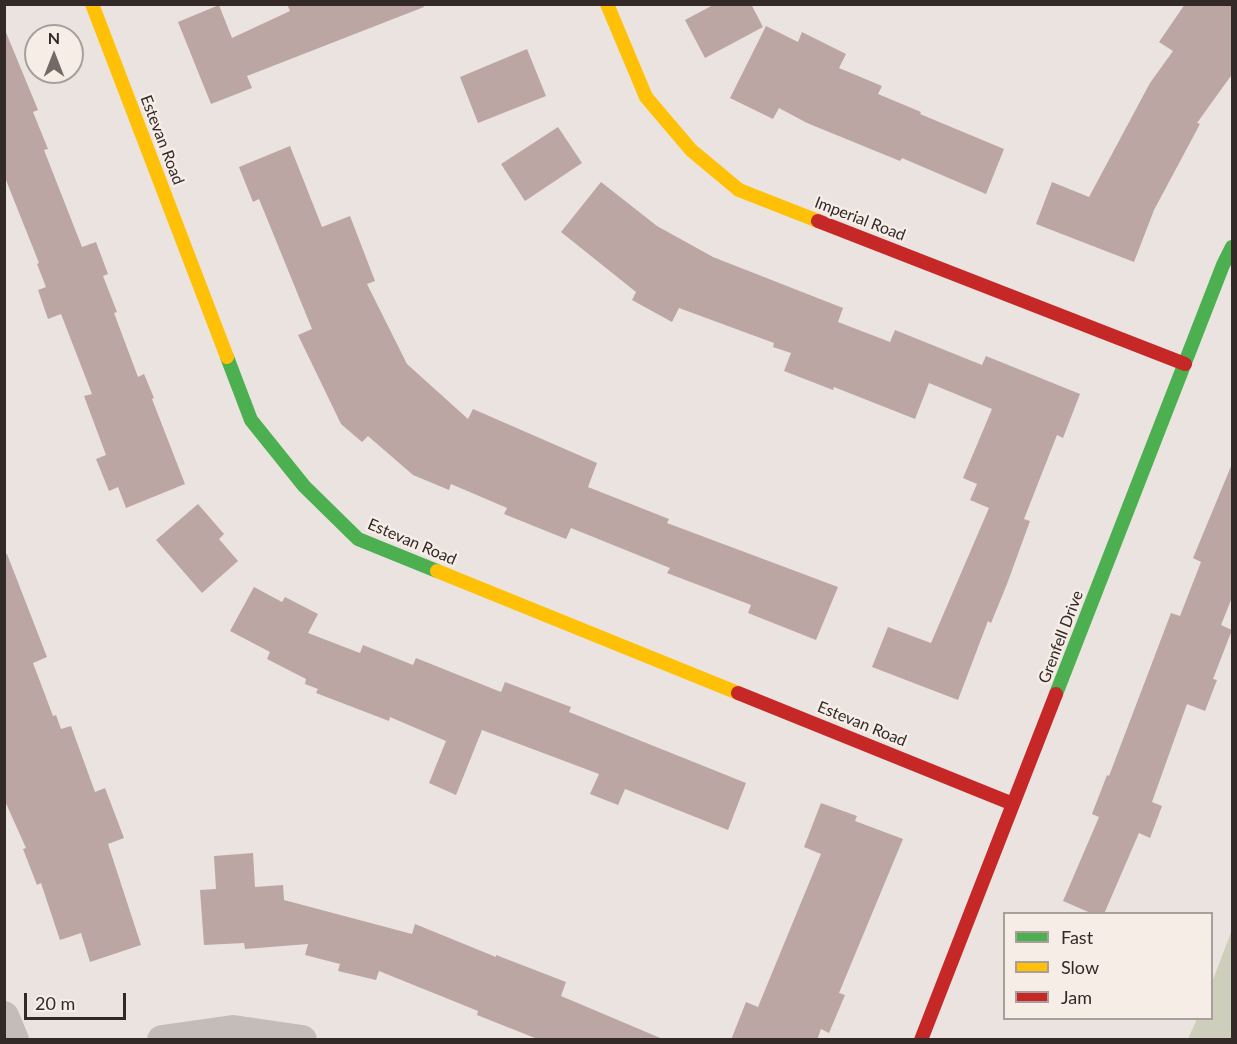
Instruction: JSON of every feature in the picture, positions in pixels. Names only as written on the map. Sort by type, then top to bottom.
[{"type":"street","name":"Estevan Road","points":[[92,4],[251,420],[304,486],[357,539],[967,783],[1013,804]]},
{"type":"street","name":"Imperial Road","points":[[608,4],[646,97],[691,150],[740,190],[1185,364]]},
{"type":"street","name":"Grenfell Drive","points":[[921,1040],[1223,265],[1233,247]]},
{"type":"street","points":[[4,1016],[14,1040]]},
{"type":"street","points":[[162,1040],[233,1030],[302,1040]]},
{"type":"green space","points":[[1232,930],[1232,1039],[1188,1039],[1197,1020],[1213,1020],[1213,979]]},
{"type":"building","points":[[287,4],[423,4],[424,7],[247,76],[252,88],[211,104],[178,22],[219,5],[232,38],[290,11]]},
{"type":"building","points":[[715,4],[751,4],[763,27],[705,58],[685,20]]},
{"type":"building","points":[[1185,4],[1233,4],[1233,73],[1197,123],[1200,124],[1154,210],[1134,262],[1036,224],[1052,182],[1089,197],[1150,83],[1173,51],[1159,42]]},
{"type":"building","points":[[766,26],[798,42],[802,32],[846,54],[839,68],[882,86],[878,94],[1004,149],[986,194],[902,158],[900,161],[807,123],[779,108],[773,119],[730,98]]},
{"type":"building","points":[[5,30],[24,76],[24,84],[27,84],[38,110],[33,112],[48,149],[44,150],[82,247],[96,242],[108,274],[103,276],[117,312],[114,313],[138,377],[144,374],[154,398],[152,399],[185,484],[126,508],[118,487],[109,491],[96,459],[106,455],[84,396],[92,394],[61,314],[48,319],[38,290],[46,287],[37,264],[39,263],[4,175]]},
{"type":"building","points":[[527,49],[546,96],[478,123],[460,77]]},
{"type":"building","points":[[558,127],[582,163],[525,201],[501,164]]},
{"type":"building","points":[[290,146],[322,227],[350,216],[375,281],[367,284],[407,364],[468,419],[473,409],[597,463],[588,487],[669,519],[667,523],[838,587],[816,640],[748,613],[751,605],[667,573],[670,568],[571,528],[566,539],[504,514],[507,508],[451,484],[449,490],[413,475],[368,436],[362,442],[341,424],[298,335],[312,329],[259,199],[253,202],[239,167]]},
{"type":"building","points":[[601,182],[657,226],[713,257],[843,308],[838,322],[890,342],[895,330],[982,365],[986,356],[1080,394],[1063,438],[1057,435],[1024,519],[1030,521],[1007,584],[991,623],[988,621],[958,700],[872,667],[888,627],[931,643],[989,508],[970,500],[977,484],[963,478],[992,409],[929,383],[915,419],[834,387],[833,390],[784,371],[791,353],[773,347],[774,343],[679,308],[672,322],[632,300],[636,292],[561,232]]},
{"type":"building","points":[[1232,464],[1233,595],[1221,625],[1232,630],[1213,679],[1217,680],[1205,711],[1187,704],[1152,802],[1162,806],[1150,838],[1139,833],[1105,912],[1088,912],[1063,901],[1099,817],[1092,814],[1107,775],[1109,776],[1171,613],[1180,616],[1201,562],[1193,558]]},
{"type":"building","points":[[198,504],[224,534],[219,539],[238,561],[202,593],[156,540]]},
{"type":"building","points":[[4,554],[7,554],[47,657],[33,663],[53,716],[56,715],[61,729],[71,726],[95,792],[105,788],[124,838],[108,844],[141,945],[90,962],[81,933],[60,940],[41,883],[37,885],[23,849],[26,848],[4,799]]},
{"type":"building","points":[[254,587],[282,602],[285,597],[318,614],[308,633],[360,653],[363,645],[413,665],[416,658],[501,692],[505,682],[571,707],[569,712],[746,783],[728,830],[625,789],[618,805],[590,794],[599,774],[482,730],[456,795],[429,783],[446,741],[390,717],[389,721],[316,693],[318,689],[305,684],[306,679],[267,659],[270,652],[230,631]]},
{"type":"building","points":[[821,803],[857,816],[855,821],[903,839],[839,993],[845,995],[829,1033],[821,1029],[817,1040],[731,1040],[746,1002],[758,1007],[821,854],[804,847]]},
{"type":"building","points":[[253,853],[255,887],[283,885],[284,900],[412,934],[415,924],[566,982],[561,996],[665,1040],[540,1040],[477,1015],[478,1011],[379,971],[376,980],[338,971],[340,964],[305,955],[308,944],[245,949],[244,943],[204,945],[200,890],[216,889],[214,856]]},
{"type":"traffic: fast","points":[[1056,694],[1232,247]]},
{"type":"traffic: fast","points":[[227,357],[251,420],[304,486],[358,539],[437,571]]},
{"type":"traffic: slow","points":[[92,4],[227,357]]},
{"type":"traffic: slow","points":[[607,4],[646,97],[691,150],[739,190],[818,221]]},
{"type":"traffic: slow","points":[[437,571],[738,693]]},
{"type":"traffic: jam","points":[[818,221],[1185,364]]},
{"type":"traffic: jam","points":[[738,693],[1013,804]]},
{"type":"traffic: jam","points":[[921,1040],[1056,694]]}]
